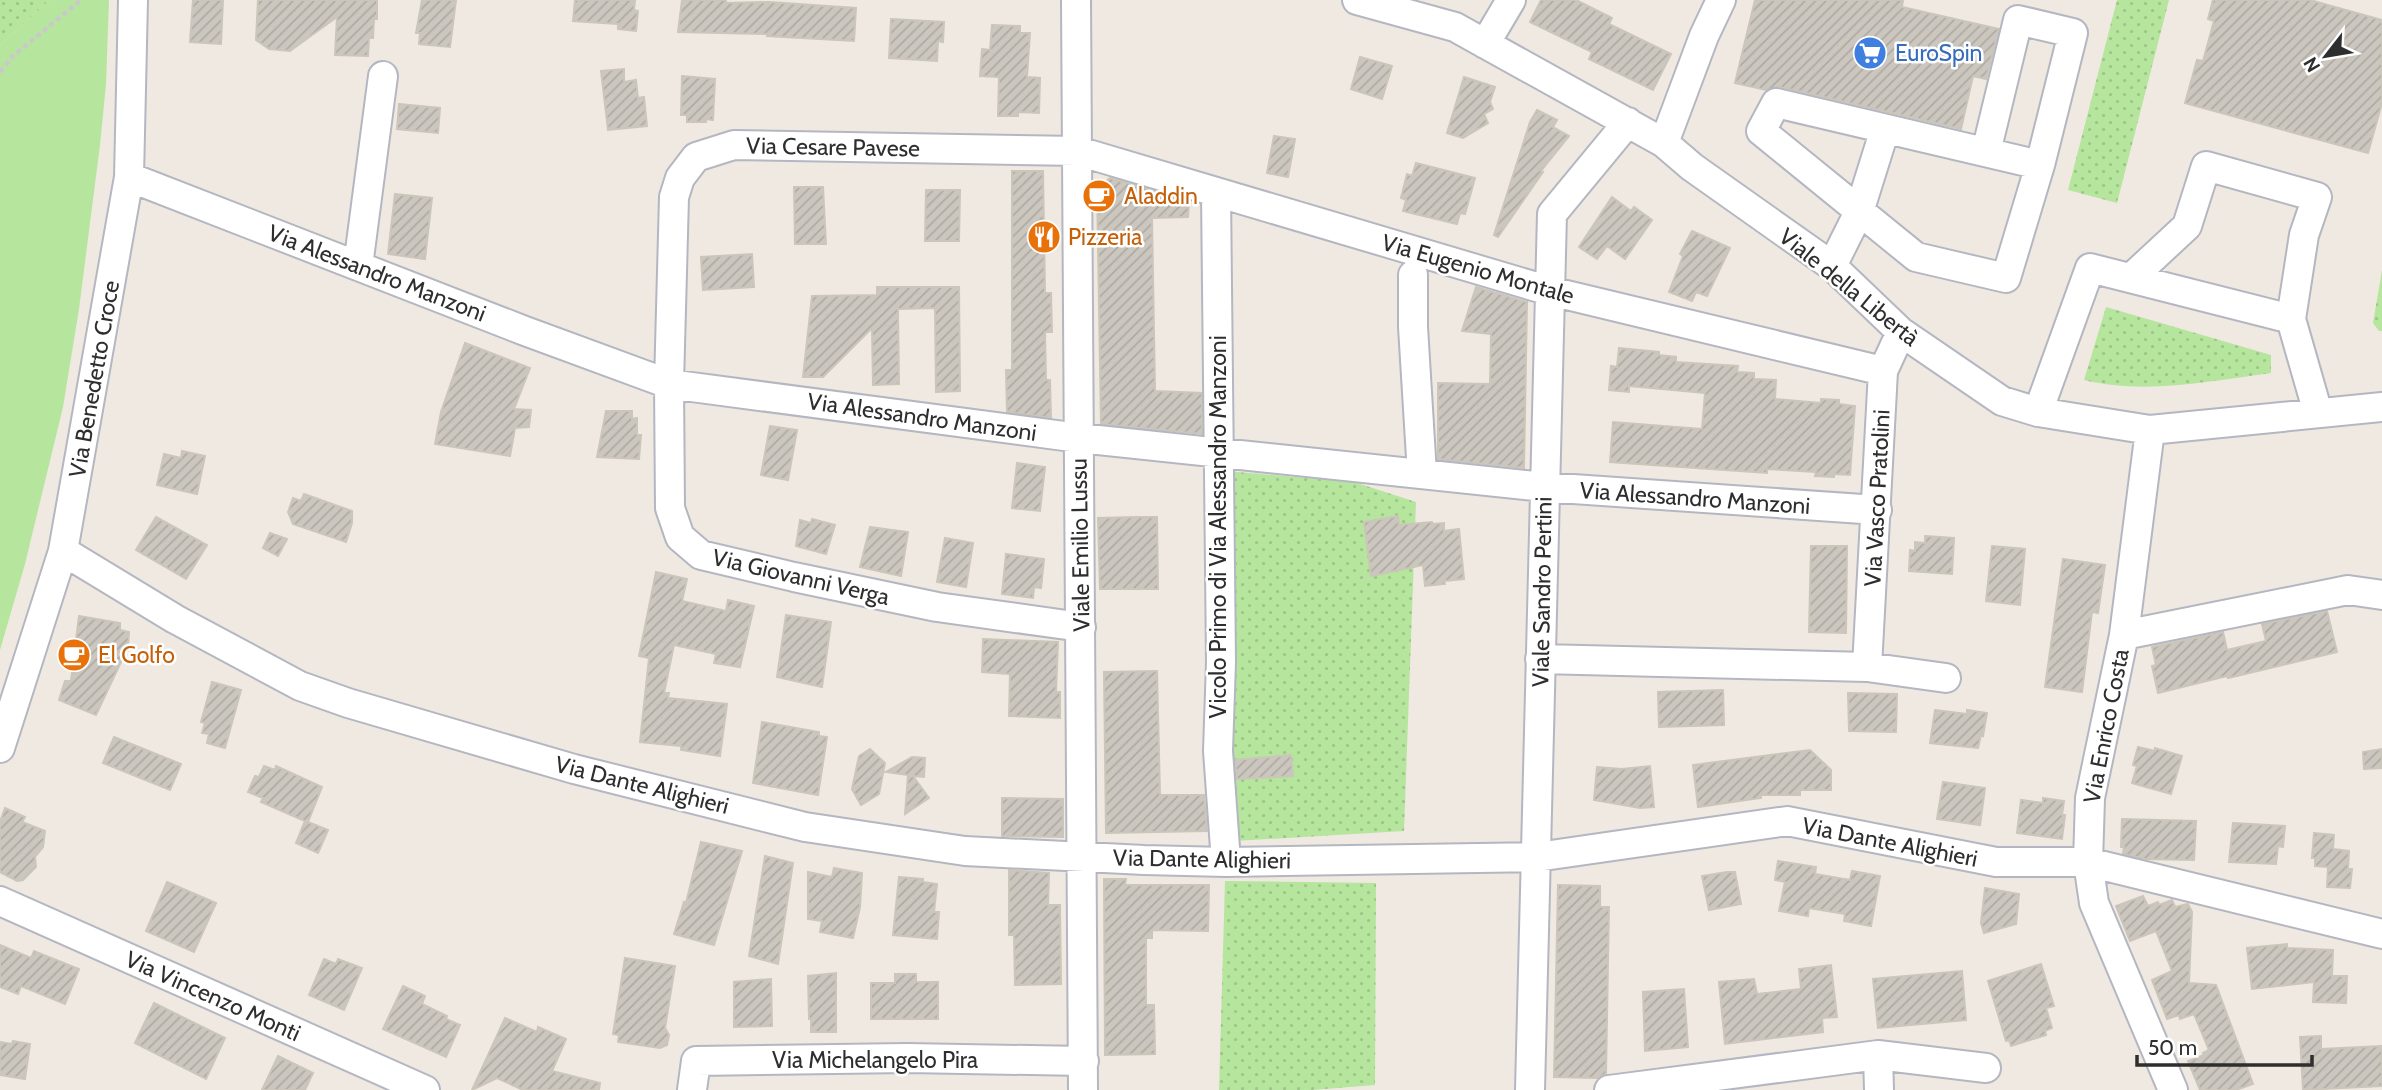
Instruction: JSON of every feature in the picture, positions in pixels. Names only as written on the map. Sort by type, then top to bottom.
[{"type":"street","name":"Via Benedetto Croce","points":[[0,748],[63,551],[129,177],[133,0]]},
{"type":"street","name":"Viale Emilio Lussu","points":[[1076,0],[1083,1090]]},
{"type":"street","name":"Viale della Libertà","points":[[1357,0],[1455,27],[1664,143],[1692,167],[1832,266],[1901,332],[2002,401],[2038,412],[2150,430],[2382,407]]},
{"type":"street","points":[[1485,44],[1511,0]]},
{"type":"street","points":[[1664,143],[1704,36],[1721,0]]},
{"type":"street","points":[[1986,152],[2018,20],[2073,33],[2040,165],[2006,278],[1916,257],[1760,131],[1776,103],[2040,165]]},
{"type":"street","points":[[358,266],[383,76]]},
{"type":"street","name":"Viale Sandro Pertini","points":[[1530,1090],[1552,214],[1628,122]]},
{"type":"street","points":[[1832,266],[1858,212],[1885,129]]},
{"type":"street","name":"Via Cesare Pavese","points":[[669,384],[674,197],[680,178],[696,157],[734,145],[1078,150]]},
{"type":"street","name":"Via Eugenio Montale","points":[[1078,150],[1550,291],[1883,370]]},
{"type":"street","points":[[2131,278],[2187,226],[2206,166],[2317,197],[2304,235],[2291,319],[2318,414]]},
{"type":"street","name":"Via Alessandro Manzoni","points":[[129,177],[669,384],[1079,438],[1544,487],[1877,510]]},
{"type":"street","name":"Vicolo Primo di Via Alessandro Manzoni","points":[[1216,191],[1221,662],[1218,751],[1226,862]]},
{"type":"street","points":[[2038,412],[2090,268],[2291,319]]},
{"type":"street","points":[[1413,275],[1413,327],[1422,474]]},
{"type":"street","name":"Via Vasco Pratolini","points":[[1867,667],[1883,370],[1901,332]]},
{"type":"street","name":"Via Giovanni Verga","points":[[669,384],[670,508],[680,537],[701,555],[937,607],[1081,627]]},
{"type":"street","name":"Via Enrico Costa","points":[[2150,430],[2124,635],[2090,798],[2088,862],[2094,903],[2173,1090]]},
{"type":"street","name":"Via Dante Alighieri","points":[[63,551],[175,619],[289,680],[348,703],[574,769],[806,827],[965,851],[1226,862],[1537,857],[1787,821],[1996,862],[2088,862],[2382,934]]},
{"type":"street","points":[[2124,635],[2348,590],[2382,595]]},
{"type":"street","points":[[1540,659],[1867,667],[1946,677]]},
{"type":"street","name":"Via Vincenzo Monti","points":[[0,901],[425,1090]]},
{"type":"street","points":[[1878,1055],[1879,1090]]},
{"type":"street","points":[[1609,1090],[1878,1055],[1986,1068]]},
{"type":"street","name":"Via Michelangelo Pira","points":[[692,1090],[696,1061],[907,1058],[1084,1061]]},
{"type":"path","points":[[0,72],[13,57],[81,0]]},
{"type":"green space","points":[[0,0],[49,0],[0,46]]},
{"type":"green space","points":[[49,0],[109,0],[106,84],[79,309],[63,407],[25,564],[0,650],[0,46]]},
{"type":"green space","points":[[2117,0],[2169,0],[2117,203],[2068,190]]},
{"type":"green space","points":[[2382,270],[2382,331],[2379,331],[2373,323]]},
{"type":"green space","points":[[2106,307],[2271,355],[2271,373],[2201,383],[2154,386],[2084,380]]},
{"type":"green space","points":[[1226,471],[1354,482],[1416,502],[1404,831],[1234,841],[1228,759]]},
{"type":"green space","points":[[1225,881],[1376,883],[1375,1085],[1312,1090],[1219,1090]]},
{"type":"building","points":[[193,0],[223,0],[221,44],[190,42]]},
{"type":"building","points":[[258,0],[377,0],[377,19],[374,19],[373,38],[369,38],[368,56],[335,55],[337,17],[290,51],[269,49],[256,40]]},
{"type":"building","points":[[422,0],[456,0],[450,47],[419,44],[420,33],[416,33]]},
{"type":"building","points":[[575,0],[635,0],[634,10],[638,11],[636,31],[618,29],[618,24],[573,21]]},
{"type":"building","points":[[682,0],[856,8],[854,41],[767,34],[678,32]]},
{"type":"building","points":[[1541,0],[1576,0],[1612,18],[1609,24],[1671,54],[1653,90],[1589,59],[1592,52],[1530,22]]},
{"type":"building","name":"EuroSpin","points":[[1755,0],[1903,0],[1902,7],[1999,29],[1986,79],[1973,76],[1961,129],[1780,87],[1766,90],[1735,83]]},
{"type":"building","points":[[2213,0],[2310,0],[2382,20],[2382,103],[2368,153],[2185,103],[2197,60],[2203,61],[2214,21],[2208,19]]},
{"type":"building","points":[[891,19],[944,22],[943,42],[938,41],[937,61],[889,58]]},
{"type":"building","points":[[992,25],[1020,26],[1020,33],[1030,33],[1027,77],[1040,78],[1039,113],[1018,112],[1018,116],[998,116],[999,77],[980,76],[982,49],[990,50]]},
{"type":"building","points":[[1360,57],[1392,66],[1382,99],[1351,89]]},
{"type":"building","points":[[624,69],[624,82],[636,80],[638,98],[644,97],[647,126],[608,130],[601,71]]},
{"type":"building","points":[[682,76],[715,79],[713,120],[687,122],[687,115],[681,115]]},
{"type":"building","points":[[1464,77],[1495,87],[1490,102],[1493,109],[1484,114],[1488,123],[1463,138],[1447,133]]},
{"type":"building","points":[[399,104],[440,108],[438,133],[397,129]]},
{"type":"building","points":[[1537,110],[1557,120],[1553,127],[1569,136],[1541,171],[1543,172],[1498,237],[1494,235],[1530,122]]},
{"type":"building","points":[[1274,136],[1295,139],[1288,177],[1267,173]]},
{"type":"building","points":[[1416,163],[1475,178],[1465,214],[1460,213],[1457,224],[1403,211],[1406,200],[1401,198],[1407,174],[1412,176]]},
{"type":"building","points":[[1012,171],[1043,171],[1045,293],[1051,293],[1052,332],[1045,332],[1046,380],[1050,380],[1051,418],[1007,412],[1006,370],[1012,370]]},
{"type":"building","points":[[1110,178],[1189,201],[1188,217],[1152,218],[1155,391],[1202,393],[1202,434],[1101,424],[1097,188]]},
{"type":"building","points":[[794,187],[823,187],[826,244],[795,244]]},
{"type":"building","points":[[926,190],[960,190],[959,241],[925,241]]},
{"type":"building","points":[[395,194],[432,198],[425,259],[388,254]]},
{"type":"building","points":[[1612,197],[1631,211],[1634,207],[1652,220],[1625,259],[1607,246],[1597,259],[1579,247]]},
{"type":"building","points":[[1692,231],[1730,248],[1707,296],[1696,292],[1692,301],[1669,292],[1683,256],[1680,254]]},
{"type":"building","points":[[752,254],[754,287],[703,290],[701,257]]},
{"type":"building","points":[[877,287],[959,287],[960,391],[936,392],[935,308],[898,309],[899,384],[873,385],[872,328],[823,377],[803,377],[812,296],[877,295]]},
{"type":"building","points":[[1476,287],[1527,302],[1524,468],[1438,459],[1438,383],[1490,384],[1491,334],[1462,331]]},
{"type":"building","points":[[465,343],[530,368],[514,409],[531,410],[529,427],[515,428],[510,456],[435,444],[441,412]]},
{"type":"building","points":[[1619,348],[1659,352],[1659,355],[1676,357],[1676,362],[1738,366],[1737,372],[1754,373],[1754,379],[1776,380],[1775,399],[1821,403],[1821,399],[1839,400],[1839,404],[1855,406],[1850,475],[1815,476],[1816,472],[1767,469],[1767,473],[1610,462],[1613,422],[1702,429],[1705,393],[1629,386],[1629,392],[1609,390],[1611,366],[1617,367]]},
{"type":"building","points":[[606,411],[632,411],[632,419],[637,418],[637,435],[641,435],[639,459],[597,457]]},
{"type":"building","points":[[770,426],[797,430],[788,480],[761,475]]},
{"type":"building","points":[[182,451],[205,456],[197,494],[157,485],[164,454],[181,458]]},
{"type":"building","points":[[1017,463],[1045,467],[1040,511],[1012,508]]},
{"type":"building","points":[[304,494],[352,511],[352,523],[346,542],[293,524],[288,512],[293,498],[301,501]]},
{"type":"building","points":[[1398,516],[1399,525],[1432,522],[1444,523],[1444,531],[1459,529],[1464,579],[1425,586],[1423,565],[1371,576],[1364,522]]},
{"type":"building","points":[[156,517],[207,545],[186,579],[136,550]]},
{"type":"building","points":[[1157,517],[1158,589],[1100,589],[1098,518]]},
{"type":"building","points":[[812,519],[835,525],[826,554],[796,546],[800,520],[811,523]]},
{"type":"building","points":[[870,527],[908,532],[901,576],[860,567]]},
{"type":"building","points":[[270,533],[287,539],[278,556],[263,548]]},
{"type":"building","points":[[1925,536],[1954,538],[1952,574],[1909,571],[1910,550],[1915,551],[1915,542],[1925,543]]},
{"type":"building","points":[[945,538],[973,543],[966,587],[937,582]]},
{"type":"building","points":[[1811,546],[1847,546],[1846,633],[1809,632]]},
{"type":"building","points":[[1992,546],[2025,549],[2020,605],[1986,601]]},
{"type":"building","points":[[1006,554],[1044,559],[1041,588],[1034,587],[1033,598],[1002,594]]},
{"type":"building","points":[[2063,559],[2105,565],[2098,613],[2092,612],[2082,692],[2045,687]]},
{"type":"building","points":[[656,572],[687,579],[682,601],[726,611],[728,600],[754,606],[740,667],[714,663],[716,654],[674,645],[664,693],[669,693],[668,698],[727,704],[720,756],[681,750],[681,746],[640,742],[649,658],[639,656]]},
{"type":"building","points":[[2327,611],[2337,652],[2158,693],[2152,666],[2156,665],[2152,647],[2223,632],[2227,650],[2266,641],[2262,624]]},
{"type":"building","points":[[786,615],[831,622],[822,687],[777,677]]},
{"type":"building","points":[[79,616],[120,623],[120,630],[129,632],[128,647],[96,715],[59,700],[65,681],[71,681]]},
{"type":"building","points":[[983,639],[1058,642],[1056,692],[1060,692],[1060,718],[1009,716],[1010,674],[982,672]]},
{"type":"building","points":[[1157,671],[1160,795],[1204,795],[1207,831],[1106,833],[1104,672]]},
{"type":"building","points":[[212,682],[241,690],[225,748],[207,743],[209,734],[202,733],[205,723],[201,722]]},
{"type":"building","points":[[1723,690],[1724,725],[1659,727],[1658,692]]},
{"type":"building","points":[[1848,693],[1897,694],[1896,732],[1849,731]]},
{"type":"building","points":[[1935,710],[1967,714],[1967,710],[1987,713],[1978,748],[1930,743]]},
{"type":"building","points":[[762,722],[819,732],[819,736],[827,737],[818,795],[753,783]]},
{"type":"building","points":[[114,737],[181,764],[170,790],[103,763]]},
{"type":"building","points":[[2138,747],[2155,751],[2155,748],[2182,756],[2171,794],[2132,783],[2137,766],[2133,765]]},
{"type":"building","points":[[870,749],[885,763],[879,794],[861,805],[852,789],[859,756]]},
{"type":"building","points":[[2382,749],[2382,768],[2364,769],[2363,752]]},
{"type":"building","points":[[1810,750],[1831,770],[1831,790],[1800,790],[1800,795],[1761,795],[1761,798],[1698,807],[1693,765]]},
{"type":"building","points":[[1291,755],[1293,776],[1237,779],[1235,760]]},
{"type":"building","points":[[912,757],[925,758],[924,777],[913,776],[929,798],[905,814],[908,775],[886,772]]},
{"type":"building","points":[[264,766],[275,770],[276,766],[322,787],[308,822],[328,830],[318,853],[296,843],[305,821],[261,802],[263,798],[248,792],[255,776],[259,777]]},
{"type":"building","points":[[1650,766],[1654,807],[1640,808],[1594,800],[1597,767],[1622,769]]},
{"type":"building","points":[[1943,782],[1985,788],[1980,825],[1937,819]]},
{"type":"building","points":[[1002,798],[1063,799],[1063,837],[1002,836]]},
{"type":"building","points":[[2043,798],[2064,801],[2062,839],[2017,833],[2021,800],[2043,803]]},
{"type":"building","points":[[5,808],[25,817],[22,822],[45,831],[43,847],[35,857],[36,867],[23,880],[17,881],[0,872],[0,822]]},
{"type":"building","points":[[2122,819],[2196,821],[2194,860],[2145,859],[2123,854]]},
{"type":"building","points":[[2233,823],[2285,826],[2283,847],[2278,846],[2276,864],[2229,862]]},
{"type":"building","points":[[2314,833],[2334,835],[2333,849],[2349,851],[2348,869],[2352,869],[2350,888],[2327,887],[2328,867],[2315,866],[2315,858],[2312,858]]},
{"type":"building","points":[[701,842],[742,851],[714,945],[674,934],[684,902],[686,903]]},
{"type":"building","points":[[765,856],[793,863],[778,964],[749,956]]},
{"type":"building","points":[[1778,861],[1816,867],[1815,874],[1850,880],[1852,871],[1880,876],[1871,926],[1844,921],[1845,914],[1809,908],[1808,916],[1779,911],[1785,882],[1775,880]]},
{"type":"building","points":[[834,868],[862,873],[860,907],[853,938],[820,932],[822,921],[808,919],[808,872],[832,877]]},
{"type":"building","points":[[1009,870],[1049,873],[1048,905],[1060,905],[1061,984],[1015,985],[1014,935],[1009,935]]},
{"type":"building","points":[[1735,872],[1741,904],[1709,910],[1702,876]]},
{"type":"building","points":[[899,877],[923,879],[923,882],[937,884],[934,912],[939,912],[937,939],[893,935]]},
{"type":"building","points":[[1104,879],[1126,879],[1125,885],[1209,885],[1208,931],[1152,930],[1152,938],[1146,938],[1146,1005],[1154,1005],[1155,1054],[1105,1055]]},
{"type":"building","points":[[167,882],[216,903],[194,952],[146,931]]},
{"type":"building","points":[[1558,885],[1600,886],[1600,907],[1609,907],[1606,1074],[1598,1078],[1554,1077]]},
{"type":"building","points":[[1985,888],[2019,894],[2016,924],[1984,933],[1981,923]]},
{"type":"building","points":[[2143,896],[2148,906],[2172,900],[2175,907],[2188,904],[2192,912],[2189,983],[2216,985],[2253,1084],[2236,1090],[2200,1090],[2188,1061],[2204,1055],[2203,1053],[2209,1050],[2194,1014],[2180,1019],[2179,1015],[2167,1019],[2152,980],[2172,971],[2156,931],[2130,941],[2116,906]]},
{"type":"building","points":[[2287,944],[2287,948],[2333,950],[2332,976],[2347,976],[2346,1003],[2313,1002],[2314,982],[2252,989],[2247,948]]},
{"type":"building","points":[[0,945],[31,958],[34,951],[79,969],[65,1004],[21,986],[18,994],[0,987]]},
{"type":"building","points":[[625,958],[675,966],[665,1028],[669,1035],[667,1045],[660,1048],[618,1042],[619,1035],[613,1034]]},
{"type":"building","points":[[324,959],[336,964],[338,959],[362,968],[344,1010],[309,995]]},
{"type":"building","points":[[2041,964],[2054,1006],[2046,1008],[2052,1028],[2045,1031],[2046,1035],[2011,1046],[2009,1040],[2006,1041],[1988,981]]},
{"type":"building","points":[[1831,965],[1837,1017],[1822,1018],[1823,1032],[1725,1044],[1719,982],[1754,979],[1757,994],[1801,989],[1799,969]]},
{"type":"building","points":[[1962,971],[1966,1020],[1878,1028],[1873,979]]},
{"type":"building","points":[[836,973],[836,1032],[811,1032],[808,976]]},
{"type":"building","points":[[895,974],[916,974],[916,982],[938,982],[938,1019],[871,1019],[871,983],[895,983]]},
{"type":"building","points":[[771,979],[772,1026],[734,1027],[734,982]]},
{"type":"building","points":[[403,986],[425,996],[422,1004],[460,1025],[446,1057],[383,1029]]},
{"type":"building","points":[[1684,989],[1688,1047],[1645,1051],[1643,992]]},
{"type":"building","points":[[154,1003],[225,1038],[206,1079],[135,1043]]},
{"type":"building","points":[[505,1018],[537,1032],[538,1027],[566,1039],[552,1071],[600,1083],[599,1090],[523,1090],[497,1078],[472,1090]]},
{"type":"building","points":[[2321,1036],[2321,1049],[2382,1046],[2382,1086],[2303,1090],[2300,1037]]},
{"type":"building","points":[[13,1041],[30,1044],[25,1079],[0,1075],[0,1042],[12,1044]]},
{"type":"building","points":[[278,1056],[313,1073],[305,1090],[262,1090]]},
{"type":"place","name":"EuroSpin","points":[[1870,53]]},
{"type":"place","name":"Aladdin","points":[[1099,196]]},
{"type":"place","name":"Pizzeria","points":[[1044,237]]},
{"type":"place","name":"El Golfo","points":[[74,655]]}]
